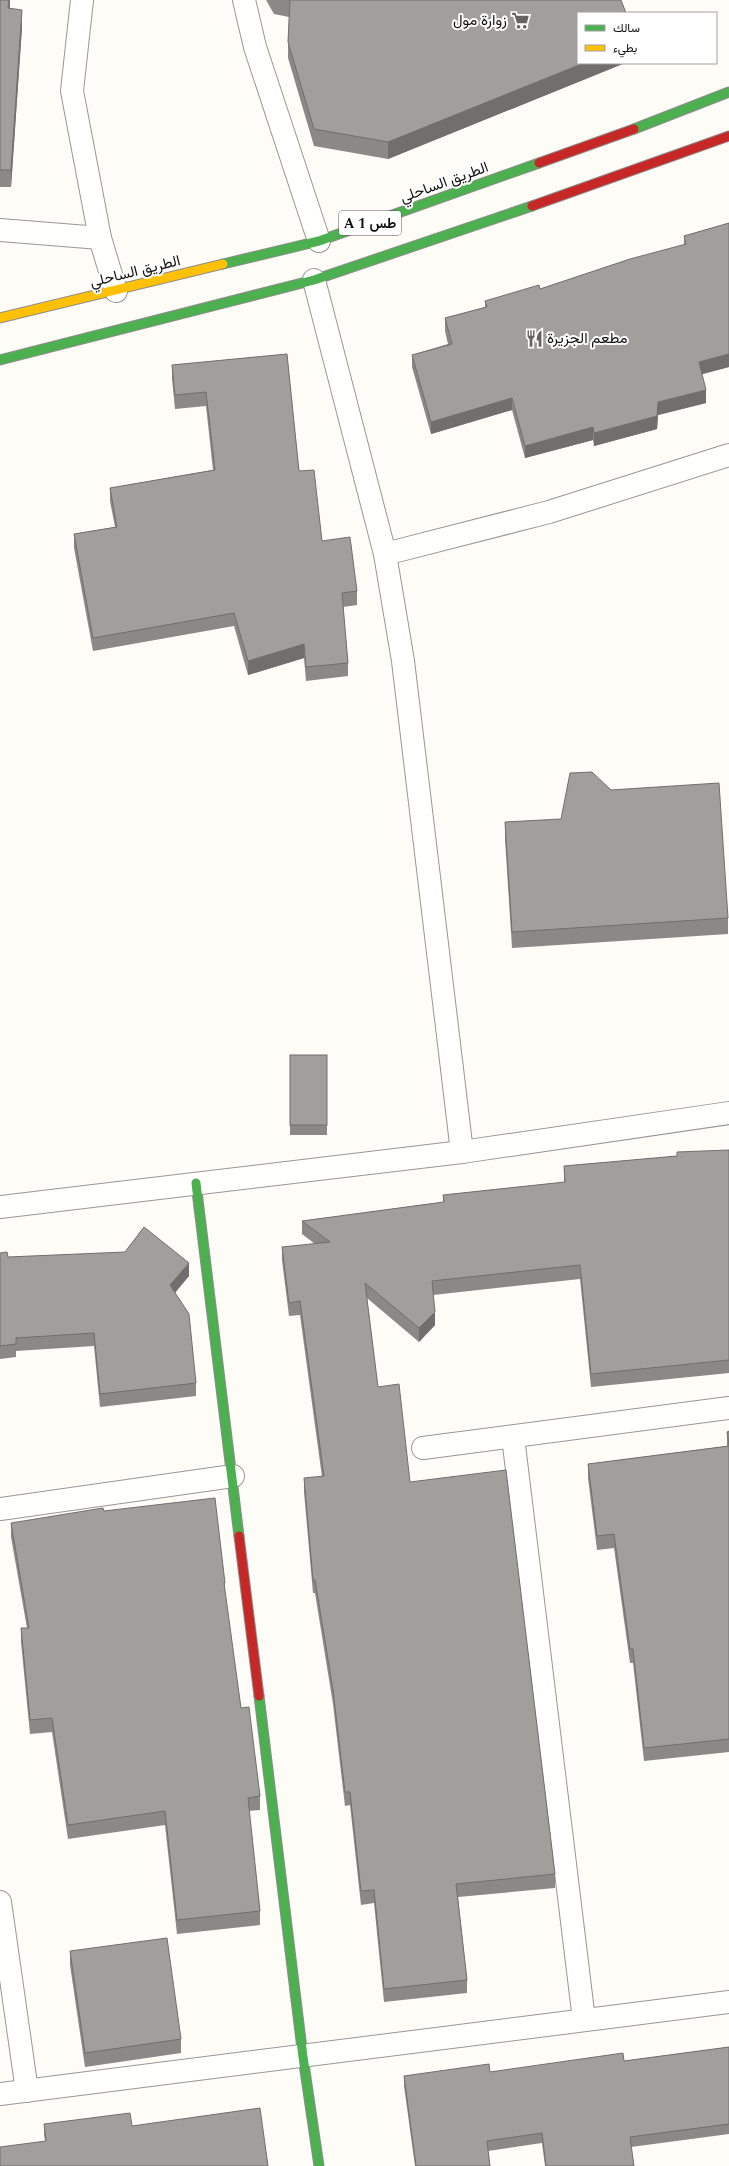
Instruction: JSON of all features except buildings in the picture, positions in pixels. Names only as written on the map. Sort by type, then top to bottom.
[{"type":"main road","name":"الطريق الساحلي","points":[[0,318],[319,241],[605,140],[729,92]]},
{"type":"main road","name":"A 1 طس","points":[[0,360],[314,280],[623,175],[729,136]]},
{"type":"main road","points":[[196,1183],[303,2057],[319,2166]]},
{"type":"street","points":[[82,0],[72,91],[100,238],[116,290]]},
{"type":"street","points":[[244,0],[254,47],[319,241]]},
{"type":"street","points":[[0,230],[100,238]]},
{"type":"street","points":[[314,280],[385,554],[403,661],[462,1152]]},
{"type":"street","points":[[385,554],[549,512],[729,455]]},
{"type":"street","points":[[0,1207],[462,1152],[729,1114]]},
{"type":"street","points":[[424,1448],[729,1408]]},
{"type":"street","points":[[513,1437],[584,2020]]},
{"type":"street","points":[[0,1509],[233,1476]]},
{"type":"street","points":[[0,1902],[27,2091]]},
{"type":"street","points":[[0,2094],[303,2057],[729,2002]]},
{"type":"traffic: fast","points":[[634,129],[729,92]]},
{"type":"traffic: fast","points":[[223,264],[319,241],[539,163]]},
{"type":"traffic: fast","points":[[0,360],[314,280],[532,206]]},
{"type":"traffic: fast","points":[[196,1183],[239,1536]]},
{"type":"traffic: fast","points":[[259,1696],[303,2057],[319,2166]]},
{"type":"traffic: slow","points":[[0,318],[223,264]]},
{"type":"traffic: jam","points":[[539,163],[634,129]]},
{"type":"traffic: jam","points":[[532,206],[729,136]]},
{"type":"traffic: jam","points":[[239,1536],[259,1696]]},
{"type":"place","name":"زوارة مول","points":[[520,20]]},
{"type":"place","name":"مطعم الجزيرة","points":[[534,338]]}]
